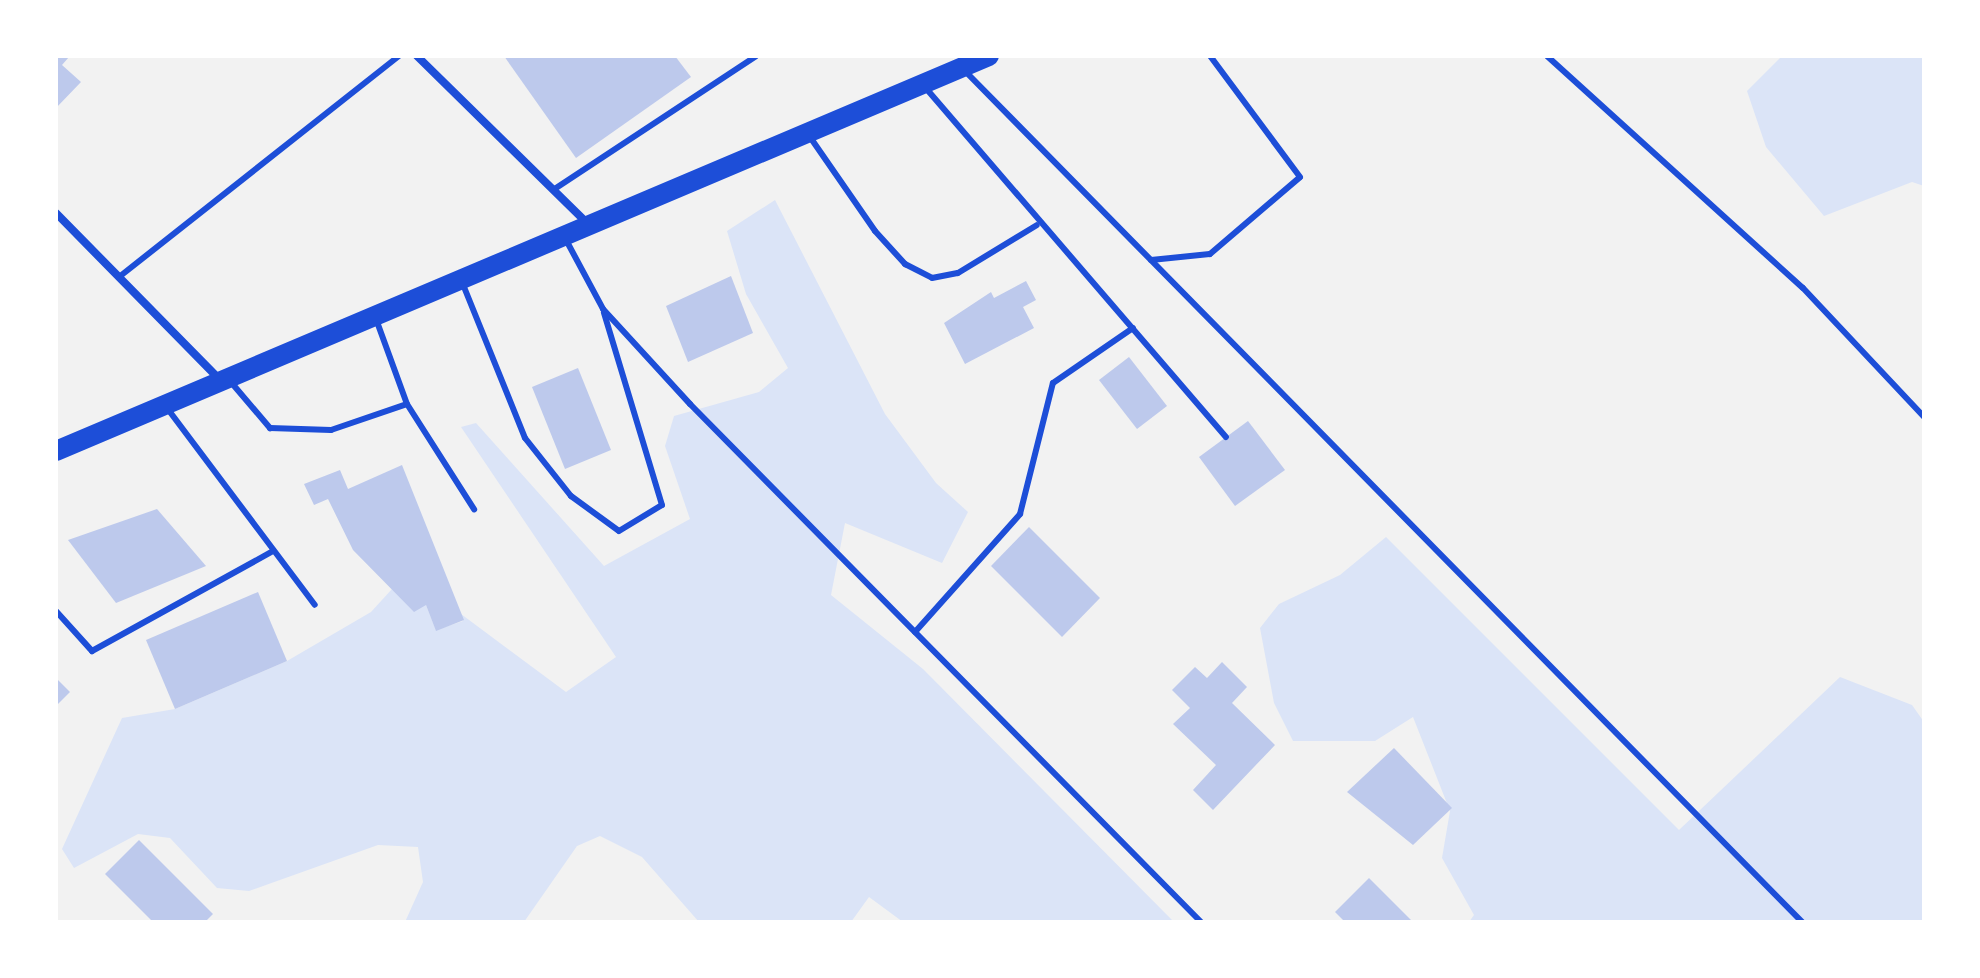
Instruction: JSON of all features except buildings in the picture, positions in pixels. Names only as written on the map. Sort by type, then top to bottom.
[{"type":"main road","points":[[56,451],[922,83],[956,62],[989,56]]},
{"type":"street","points":[[417,56],[589,225]]},
{"type":"street","points":[[56,213],[225,380]]},
{"type":"lane","points":[[119,277],[399,56]]},
{"type":"lane","points":[[553,190],[738,59],[756,56]]},
{"type":"lane","points":[[1151,260],[1210,254],[1300,177],[1210,56]]},
{"type":"lane","points":[[1547,56],[1803,288],[1924,417]]},
{"type":"lane","points":[[956,62],[1802,922]]},
{"type":"lane","points":[[922,83],[1037,225],[1133,328],[1226,437]]},
{"type":"lane","points":[[806,131],[875,231],[905,264],[932,278],[958,273],[1037,225]]},
{"type":"lane","points":[[460,279],[525,438],[571,496],[619,531],[662,505],[603,309],[563,235]]},
{"type":"lane","points":[[603,309],[1201,922]]},
{"type":"lane","points":[[374,315],[407,404],[474,509]]},
{"type":"lane","points":[[915,632],[1020,514],[1053,383],[1133,328]]},
{"type":"lane","points":[[225,380],[270,428],[331,430],[407,404]]},
{"type":"lane","points":[[165,405],[315,605]]},
{"type":"lane","points":[[56,611],[92,651],[273,551]]},
{"type":"shaded area","points":[[1782,56],[1924,56],[1924,186],[1912,182],[1824,216],[1766,147],[1747,91]]},
{"type":"shaded area","points":[[775,200],[885,414],[936,483],[968,512],[942,563],[845,523],[831,595],[923,669],[1174,922],[903,922],[869,897],[851,922],[699,922],[642,857],[600,836],[577,846],[524,922],[405,922],[423,882],[418,847],[378,845],[249,891],[217,888],[170,838],[138,834],[74,868],[62,849],[122,718],[175,709],[287,661],[371,612],[392,589],[426,605],[436,630],[463,621],[461,614],[566,692],[616,657],[461,427],[476,423],[604,566],[690,519],[665,446],[674,416],[759,392],[788,368],[746,294],[727,231]]},
{"type":"shaded area","points":[[1386,537],[1679,830],[1840,677],[1912,705],[1924,722],[1924,922],[1469,922],[1474,915],[1442,858],[1450,811],[1413,717],[1375,741],[1293,741],[1274,703],[1260,628],[1279,604],[1340,575]]}]
